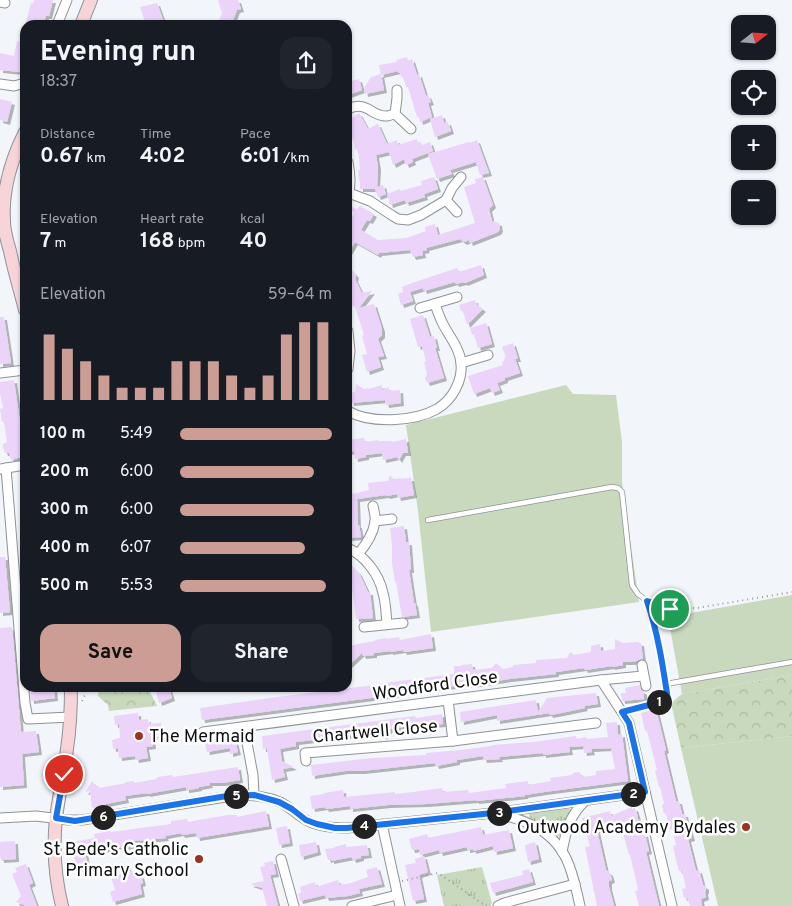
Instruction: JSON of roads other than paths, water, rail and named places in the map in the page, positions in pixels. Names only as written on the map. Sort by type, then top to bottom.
[{"type":"street","points":[[59,20],[67,0]]},
{"type":"street","points":[[82,20],[91,0]]},
{"type":"street","points":[[0,84],[14,86],[20,84]]},
{"type":"street","points":[[394,114],[397,90]]},
{"type":"street","points":[[352,108],[365,107],[386,116],[394,114]]},
{"type":"street","points":[[394,114],[410,129]]},
{"type":"street","points":[[20,142],[2,192],[6,235],[20,290]]},
{"type":"street","points":[[352,195],[370,201],[402,220],[413,219],[446,200],[460,177]]},
{"type":"street","points":[[446,200],[457,212]]},
{"type":"street","points":[[420,308],[457,297]]},
{"type":"street","points":[[352,413],[371,419],[408,418],[438,408],[452,394],[458,385],[461,363],[435,304]]},
{"type":"street","points":[[461,363],[488,355]]},
{"type":"street","points":[[0,373],[20,371]]},
{"type":"street","points":[[20,465],[3,469],[20,650]]},
{"type":"street","points":[[358,554],[368,540],[375,521],[373,506]]},
{"type":"street","points":[[375,521],[392,519]]},
{"type":"street","points":[[352,550],[371,568],[380,584],[387,624]]},
{"type":"street","points":[[364,626],[403,623]]},
{"type":"street","points":[[642,665],[646,686]]},
{"type":"street","name":"Woodford Close","points":[[202,732],[643,676]]},
{"type":"street","points":[[601,680],[629,723],[672,906]]},
{"type":"street","points":[[24,692],[28,719],[71,717]]},
{"type":"street","points":[[62,906],[56,878],[54,852],[56,818],[68,749],[71,692]]},
{"type":"street","name":"Chartwell Close","points":[[448,700],[454,740]]},
{"type":"street","name":"Chartwell Close","points":[[306,761],[305,753],[454,740],[596,722]]},
{"type":"street","points":[[244,727],[253,775],[254,795]]},
{"type":"street","points":[[0,818],[36,816],[82,820],[227,796],[254,795],[279,802],[306,820],[335,828],[347,828],[493,813],[645,792]]},
{"type":"street","points":[[562,852],[567,827],[576,809],[585,801]]},
{"type":"street","points":[[493,813],[516,818],[546,834],[562,852],[568,864],[580,906]]},
{"type":"street","points":[[382,824],[400,906]]},
{"type":"street","points":[[281,859],[294,906]]},
{"type":"street","points":[[498,906],[575,884]]},
{"type":"street","points":[[352,906],[397,895]]},
{"type":"lane","points":[[428,520],[618,488],[622,492],[632,585],[638,594],[647,601],[651,613],[661,654],[668,700],[622,712]]},
{"type":"lane","points":[[666,684],[792,662]]},
{"type":"place","name":"The Mermaid","points":[[139,736]]},
{"type":"place","name":"Outwood Academy Bydales","points":[[746,827]]},
{"type":"place","name":"St Bede's Catholic Primary School","points":[[199,859]]}]
